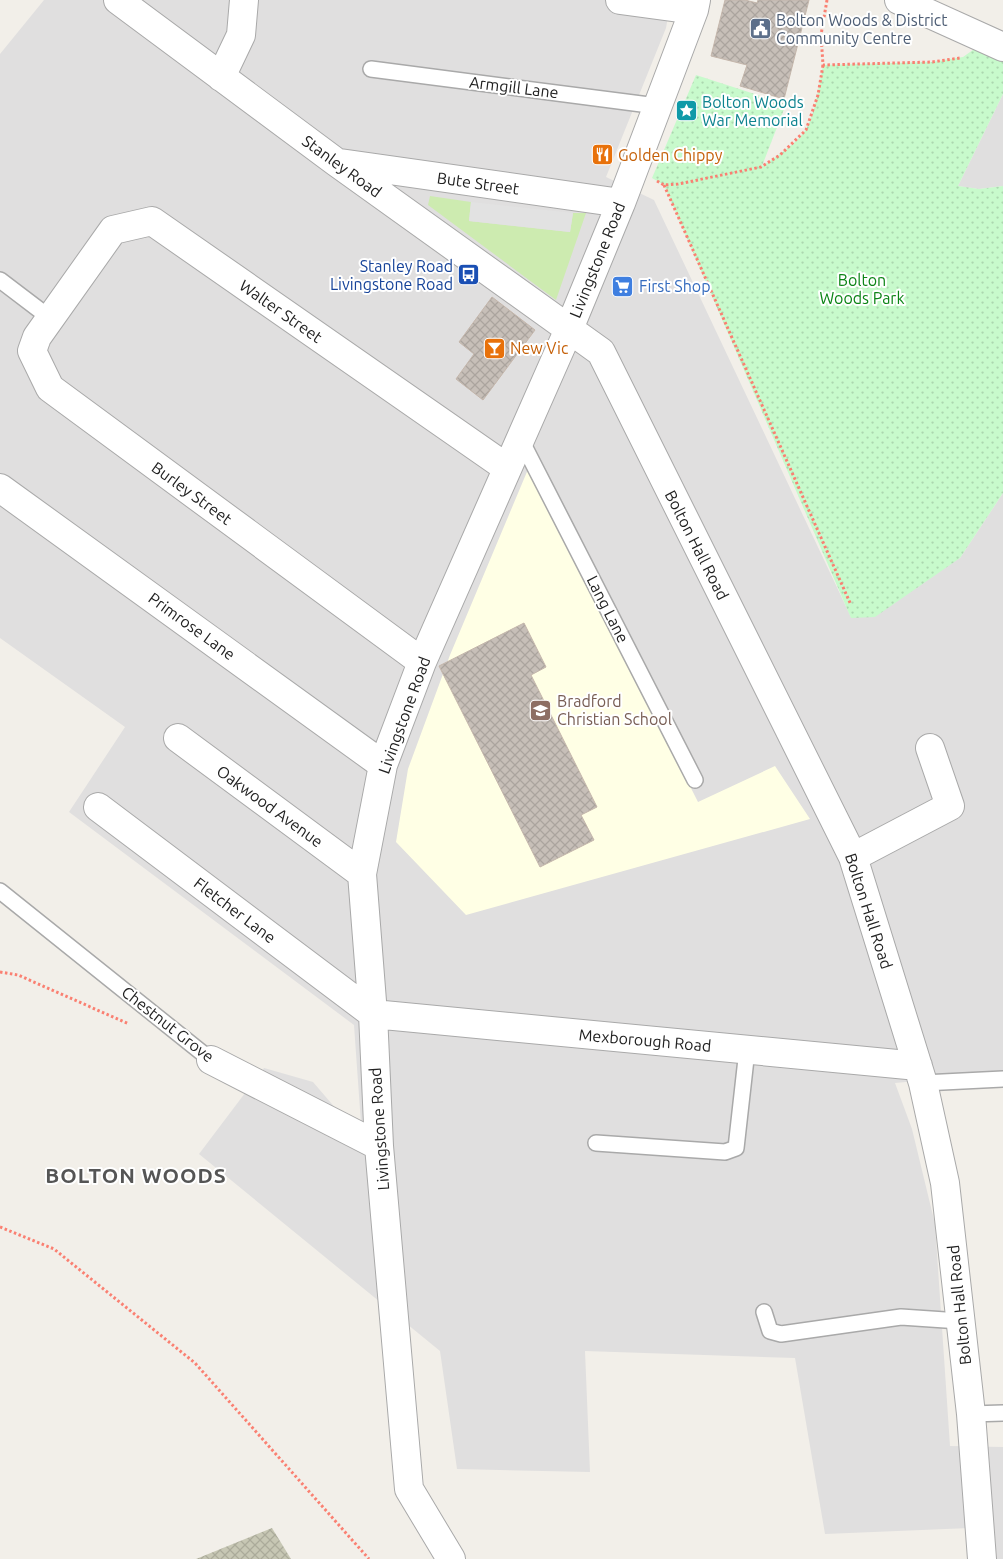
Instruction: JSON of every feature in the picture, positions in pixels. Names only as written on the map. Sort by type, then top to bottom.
[{"type":"street","name":"Stanley Road","points":[[118,0],[336,162],[569,330]]},
{"type":"street","points":[[221,76],[241,35],[244,0]]},
{"type":"street","points":[[620,0],[694,5]]},
{"type":"street","points":[[899,0],[995,43]]},
{"type":"street","name":"Livingstone Road","points":[[451,1559],[409,1489],[379,1146],[373,1014],[362,874],[383,765],[422,662],[569,330],[634,169],[694,5]]},
{"type":"street","name":"Bute Street","points":[[336,162],[620,203]]},
{"type":"street","name":"Walter Street","points":[[67,293],[113,230],[152,221],[507,468]]},
{"type":"street","name":"Burley Street","points":[[67,293],[37,337],[32,351],[50,388],[422,662]]},
{"type":"street","name":"Bolton Hall Road","points":[[569,330],[601,352],[853,857],[921,1075],[946,1183],[971,1414],[982,1559]]},
{"type":"street","name":"Primrose Lane","points":[[0,488],[383,765]]},
{"type":"street","name":"Oakwood Avenue","points":[[178,738],[362,874]]},
{"type":"street","points":[[853,857],[950,806],[930,748]]},
{"type":"street","name":"Fletcher Lane","points":[[98,807],[373,1014]]},
{"type":"street","name":"Mexborough Road","points":[[373,1014],[747,1050],[921,1075]]},
{"type":"street","name":"Chestnut Grove","points":[[211,1060],[379,1146]]},
{"type":"lane","name":"Armgill Lane","points":[[371,69],[657,106]]},
{"type":"lane","points":[[0,280],[50,318]]},
{"type":"lane","name":"Lang Lane","points":[[520,438],[695,780]]},
{"type":"lane","name":"Chestnut Grove","points":[[0,891],[211,1060]]},
{"type":"lane","points":[[596,1143],[725,1152],[736,1148],[747,1050]]},
{"type":"lane","points":[[921,1075],[1003,1078]]},
{"type":"lane","points":[[764,1312],[770,1331],[781,1334],[901,1317],[960,1321]]},
{"type":"lane","points":[[971,1414],[1003,1413]]},
{"type":"path","points":[[634,169],[664,185],[678,184],[761,166],[780,155],[806,130],[818,95],[822,65],[821,35],[827,0]]},
{"type":"path","points":[[822,65],[932,62],[963,57],[995,43]]},
{"type":"path","points":[[664,185],[851,605]]},
{"type":"path","points":[[0,972],[18,976],[132,1025]]},
{"type":"path","points":[[0,1227],[54,1249],[195,1363],[368,1559]]},
{"type":"shaded area","points":[[44,0],[671,0],[666,28],[606,177],[654,200],[851,617],[960,558],[1003,493],[1003,1073],[895,1083],[912,1129],[935,1224],[950,1446],[1003,1447],[1003,1559],[997,1559],[994,1527],[825,1534],[795,1358],[585,1351],[590,1472],[457,1469],[440,1351],[199,1154],[264,1068],[313,1082],[337,1110],[361,1124],[354,1025],[69,812],[125,727],[0,638],[0,54]]},
{"type":"shaded area","points":[[1003,94],[1003,186],[979,189],[958,186]]},
{"type":"shaded area","points":[[471,202],[573,213],[570,232],[469,221]]},
{"type":"shaded area","name":"Bradford Christian School","points":[[529,467],[698,802],[775,766],[810,819],[466,915],[396,842],[408,769],[450,655]]},
{"type":"shaded area","points":[[272,1528],[291,1559],[196,1559]]},
{"type":"green space","name":"Bolton Woods Park","points":[[987,40],[1003,47],[1003,94],[958,186],[979,189],[1003,186],[1003,493],[960,558],[875,617],[851,618],[664,185],[652,178],[696,75],[786,104],[762,166],[780,154],[803,134],[815,106],[823,65],[932,62],[963,57]]},
{"type":"green space","points":[[430,196],[471,202],[469,221],[570,232],[573,213],[586,213],[556,300],[428,205]]},
{"type":"building","name":"Bolton Woods & District Community Centre","points":[[725,0],[745,0],[757,3],[758,0],[809,0],[784,99],[740,86],[747,65],[711,56]]},
{"type":"building","name":"New Vic","points":[[492,297],[535,330],[483,400],[456,379],[474,354],[459,342]]},
{"type":"building","points":[[524,623],[546,667],[531,675],[597,807],[581,815],[594,840],[540,867],[439,666]]},
{"type":"place","name":"Bolton Woods & District Community Centre","points":[[760,29]]},
{"type":"place","name":"Bolton Woods War Memorial","points":[[686,111]]},
{"type":"place","name":"Golden Chippy","points":[[602,155]]},
{"type":"place","name":"Stanley Road Livingstone Road","points":[[469,275]]},
{"type":"place","name":"First Shop","points":[[623,286]]},
{"type":"place","name":"New Vic","points":[[494,348]]},
{"type":"place","name":"Bradford Christian School","points":[[541,710]]},
{"type":"district","name":"BOLTON WOODS","points":[[136,1175]]}]
